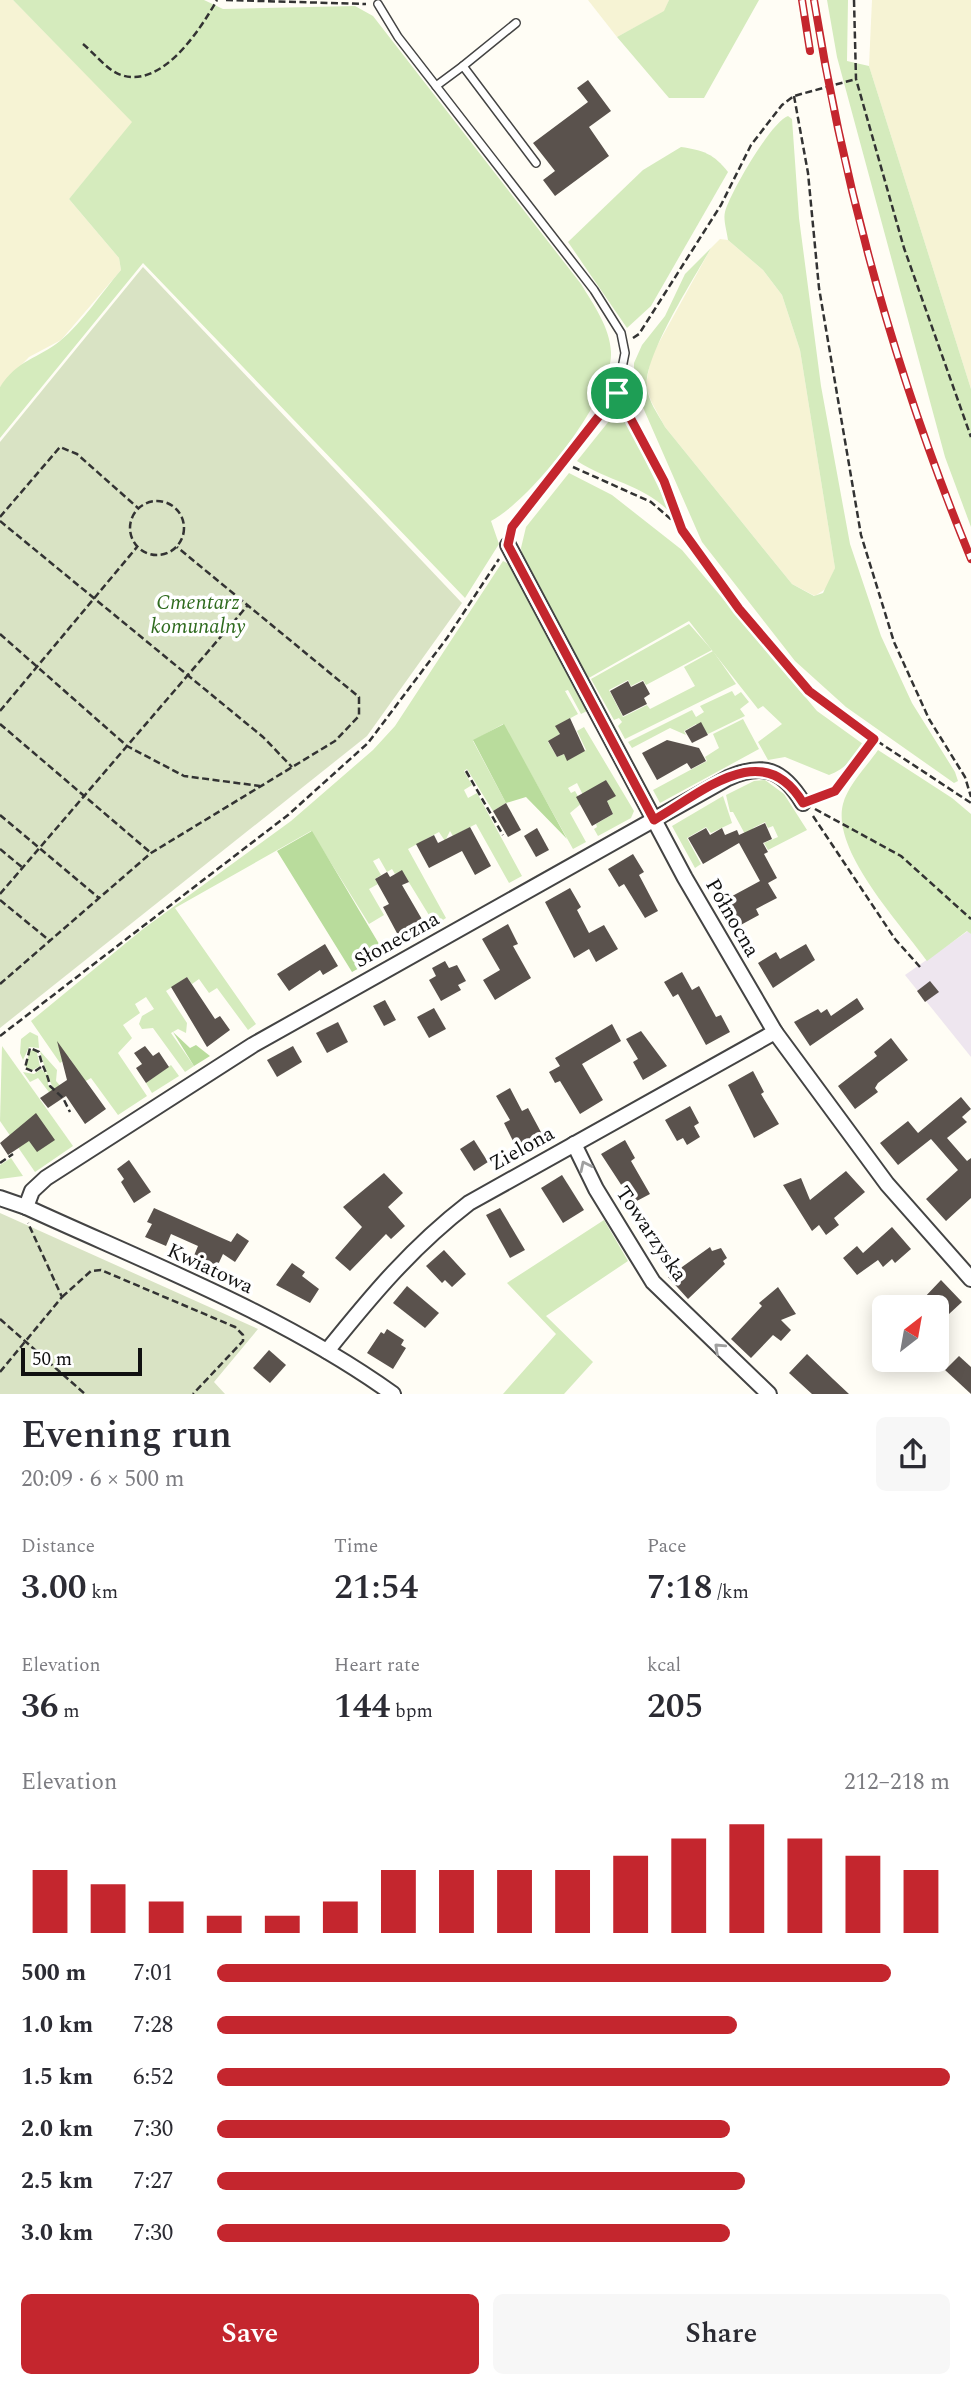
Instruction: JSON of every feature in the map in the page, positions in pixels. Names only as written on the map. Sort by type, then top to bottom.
[{"type":"street","name":"Północna","points":[[508,545],[654,820],[775,1032],[884,1180],[971,1279]]},
{"type":"street","name":"Słoneczna","points":[[26,1207],[32,1191],[46,1178],[231,1059],[747,769],[774,772],[785,778],[803,803]]},
{"type":"street","name":"Zielona","points":[[327,1351],[395,1267],[432,1231],[469,1203],[775,1032]]},
{"type":"street","name":"Towarzyska","points":[[575,1144],[596,1188],[653,1282],[769,1394]]},
{"type":"street","name":"Kwiatowa","points":[[0,1198],[26,1207],[265,1317],[327,1351],[393,1394]]},
{"type":"lane","points":[[378,4],[436,86],[594,290],[625,344],[623,373],[617,393],[512,527],[508,545]]},
{"type":"lane","points":[[436,86],[516,23]]},
{"type":"lane","points":[[463,66],[536,163]]},
{"type":"path","points":[[83,44],[119,75],[138,78],[148,75],[157,72],[183,48],[217,0]]},
{"type":"path","points":[[226,0],[378,4]]},
{"type":"path","points":[[854,0],[856,79],[904,248],[971,437]]},
{"type":"path","points":[[625,344],[639,334],[703,234],[751,145],[782,105],[794,96],[856,79]]},
{"type":"path","points":[[794,96],[808,173],[819,288],[861,535],[894,642],[929,719],[965,777],[971,797]]},
{"type":"path","points":[[617,393],[664,481],[682,530]]},
{"type":"path","points":[[138,508],[77,454],[60,447],[0,519],[187,677],[263,737],[292,767]]},
{"type":"path","points":[[564,461],[589,476],[624,487],[651,502],[682,530],[739,609],[809,691],[874,739],[971,803]]},
{"type":"path","points":[[161,501],[174,507],[182,517],[184,531],[177,547],[156,556],[136,547],[130,534],[130,522],[138,508],[147,502],[161,501]]},
{"type":"path","points":[[0,1036],[288,815],[368,743],[447,638],[508,545]]},
{"type":"path","points":[[0,712],[136,547]]},
{"type":"path","points":[[0,984],[151,853],[335,741],[359,716],[359,697],[177,547]]},
{"type":"path","points":[[0,894],[248,605]]},
{"type":"path","points":[[0,634],[127,746],[184,776],[260,786]]},
{"type":"path","points":[[0,724],[151,853]]},
{"type":"path","points":[[803,803],[835,791],[874,739]]},
{"type":"path","points":[[466,771],[503,835]]},
{"type":"path","points":[[803,803],[901,856],[971,919]]},
{"type":"path","points":[[803,803],[895,939],[920,967]]},
{"type":"path","points":[[0,816],[99,898]]},
{"type":"path","points":[[0,849],[23,868]]},
{"type":"path","points":[[0,900],[50,941]]},
{"type":"path","points":[[41,1067],[34,1072],[25,1068],[30,1048],[39,1052],[41,1067],[49,1076],[50,1086],[63,1098],[70,1112]]},
{"type":"path","points":[[0,1163],[13,1154]]},
{"type":"path","points":[[26,1207],[29,1227],[62,1297]]},
{"type":"path","points":[[0,1372],[62,1297],[91,1271],[101,1270],[235,1327],[243,1335],[243,1341],[193,1394]]},
{"type":"path","points":[[0,1319],[83,1393]]},
{"type":"shaded area","points":[[0,0],[13,0],[133,122],[69,199],[119,258],[121,270],[61,340],[29,357],[0,387]]},
{"type":"shaded area","points":[[588,0],[669,0],[665,11],[617,37]]},
{"type":"shaded area","points":[[872,0],[971,0],[971,389],[869,66]]},
{"type":"shaded area","points":[[720,239],[728,240],[763,270],[782,295],[800,350],[835,568],[827,588],[815,596],[792,584],[665,427],[646,385],[651,357],[711,248]]},
{"type":"shaded area","points":[[968,931],[971,934],[971,1057],[905,975]]},
{"type":"green space","points":[[13,0],[204,0],[223,9],[355,6],[373,16],[581,284],[608,334],[611,352],[608,372],[599,395],[567,446],[527,492],[491,521],[499,544],[465,598],[143,263],[0,438],[0,387],[21,365],[60,341],[121,270],[119,258],[69,199],[132,122]]},
{"type":"green space","points":[[669,0],[759,0],[704,98],[669,98],[617,37],[664,11]]},
{"type":"green space","points":[[827,0],[848,0],[847,61],[869,66],[971,389],[971,527],[945,457],[837,57]]},
{"type":"green space","points":[[788,116],[792,119],[799,218],[821,386],[850,544],[881,636],[912,703],[955,772],[958,781],[954,783],[846,707],[795,661],[702,542],[634,387],[634,363],[642,345],[665,316],[685,274],[711,248],[661,337],[648,374],[649,397],[665,427],[792,584],[814,596],[823,593],[835,568],[800,350],[782,295],[763,270],[728,240],[724,219],[728,203],[752,159],[772,131]]},
{"type":"green space","points":[[681,147],[708,154],[728,172],[651,306],[627,328],[568,242],[643,170]]},
{"type":"green space","name":"Cmentarz komunalny","points":[[143,267],[462,603],[367,736],[0,1028],[0,442]]},
{"type":"green space","points":[[613,416],[627,423],[671,513],[648,495],[577,461]]},
{"type":"green space","points":[[569,473],[612,495],[682,550],[817,711],[863,744],[849,762],[829,775],[785,757],[768,760],[758,742],[782,724],[763,706],[758,709],[689,621],[587,679],[523,560],[521,548],[526,527]]},
{"type":"green space","points":[[503,561],[509,564],[587,711],[581,714],[568,690],[565,691],[578,714],[556,726],[560,734],[548,742],[557,757],[564,754],[568,760],[586,750],[577,731],[584,727],[634,811],[631,818],[598,836],[594,829],[596,824],[613,814],[607,801],[615,796],[606,780],[584,797],[577,783],[568,788],[571,793],[575,791],[582,803],[570,813],[586,842],[573,849],[503,724],[473,741],[506,803],[493,811],[467,769],[464,771],[472,785],[464,790],[468,798],[477,793],[522,876],[509,883],[476,824],[453,836],[450,831],[445,841],[439,832],[408,849],[446,918],[435,925],[402,871],[395,874],[392,869],[387,872],[379,858],[373,861],[381,875],[375,879],[378,884],[369,889],[384,915],[369,924],[311,831],[175,908],[256,1024],[248,1030],[217,988],[209,993],[199,979],[192,984],[187,977],[166,991],[187,1023],[186,1033],[178,1029],[171,1033],[194,1066],[185,1072],[153,1028],[142,1029],[139,1024],[142,1016],[154,1009],[146,997],[135,1004],[140,1013],[123,1025],[132,1038],[118,1053],[147,1096],[118,1115],[91,1078],[84,1082],[69,1057],[60,1063],[31,1021],[143,929],[291,821],[373,750],[395,726]]},
{"type":"green space","points":[[689,624],[712,650],[646,685],[643,680],[631,686],[628,680],[609,690],[623,717],[647,705],[650,709],[695,686],[684,667],[713,651],[736,684],[625,739],[618,726],[622,722],[619,718],[614,720],[591,679]]},
{"type":"green space","points":[[732,691],[735,696],[741,692],[749,702],[740,709],[745,716],[708,734],[696,724],[684,731],[686,735],[670,728],[632,748],[628,742],[692,710],[696,717],[704,712],[700,706]]},
{"type":"green space","points":[[743,719],[759,749],[660,803],[653,790],[707,761],[705,757],[719,748],[713,734]]},
{"type":"green space","points":[[504,724],[567,839],[526,797],[506,803],[473,740]]},
{"type":"green space","points":[[878,750],[952,798],[971,814],[971,934],[967,931],[927,961],[857,865],[842,823],[845,797]]},
{"type":"green space","points":[[765,780],[784,794],[807,830],[768,850],[764,843],[778,837],[773,826],[768,828],[765,822],[753,828],[758,843],[752,847],[733,812],[730,812],[726,795],[754,781]]},
{"type":"green space","points":[[723,796],[732,823],[711,833],[706,827],[687,838],[701,864],[695,868],[672,826]]},
{"type":"green space","points":[[312,831],[385,954],[372,961],[367,954],[362,957],[365,965],[352,972],[277,851]]},
{"type":"green space","points":[[30,1032],[38,1036],[39,1048],[29,1047],[23,1060],[20,1053],[21,1039]]},
{"type":"green space","points":[[173,1032],[190,1048],[196,1045],[210,1056],[194,1066]]},
{"type":"green space","points":[[2,1046],[73,1146],[35,1172],[0,1121]]},
{"type":"green space","points":[[36,1049],[40,1066],[31,1071],[25,1066],[30,1051]]},
{"type":"green space","points":[[40,1051],[57,1070],[56,1081],[62,1088],[55,1090],[53,1087]]},
{"type":"green space","points":[[171,1065],[179,1076],[152,1093],[146,1083]]},
{"type":"green space","points":[[41,1069],[47,1074],[48,1085],[54,1092],[52,1096],[38,1078],[30,1082],[23,1072],[34,1074]]},
{"type":"green space","points":[[11,1158],[23,1176],[0,1179],[0,1165]]},
{"type":"green space","points":[[0,1213],[258,1329],[214,1382],[225,1394],[0,1394]]},
{"type":"green space","points":[[604,1220],[628,1261],[546,1316],[593,1362],[564,1394],[503,1394],[556,1334],[507,1283]]},
{"type":"building","points":[[588,80],[611,111],[589,127],[609,156],[555,196],[543,180],[555,171],[533,143],[588,102],[577,88]]},
{"type":"building","points":[[628,681],[631,687],[643,681],[650,694],[644,698],[647,704],[623,716],[610,691]]},
{"type":"building","points":[[570,718],[585,751],[567,761],[564,754],[557,757],[548,741],[560,734],[555,726]]},
{"type":"building","points":[[701,722],[708,735],[692,743],[685,731]]},
{"type":"building","points":[[667,740],[699,748],[706,761],[691,769],[687,763],[657,780],[642,753]]},
{"type":"building","points":[[606,780],[616,796],[607,801],[613,814],[592,826],[576,797]]},
{"type":"building","points":[[506,803],[521,830],[508,837],[493,811]]},
{"type":"building","points":[[765,823],[772,839],[763,843],[768,852],[764,854],[777,878],[768,883],[777,898],[756,909],[759,915],[737,927],[723,901],[760,881],[739,843],[703,864],[688,838],[706,828],[710,835],[722,828],[725,835],[737,830],[739,835]]},
{"type":"building","points":[[470,827],[491,866],[475,875],[462,851],[429,868],[416,844],[434,835],[438,843]]},
{"type":"building","points":[[537,828],[549,850],[536,857],[524,836]]},
{"type":"building","points":[[633,854],[644,872],[639,875],[658,911],[645,918],[624,884],[619,887],[608,869]]},
{"type":"building","points":[[402,870],[409,882],[402,885],[423,921],[398,935],[383,907],[389,904],[375,879],[387,872],[390,877]]},
{"type":"building","points":[[570,888],[581,907],[577,910],[589,933],[604,925],[618,949],[596,962],[589,949],[574,958],[545,902]]},
{"type":"building","points":[[508,924],[518,944],[513,946],[531,978],[495,1000],[483,980],[500,970],[482,939]]},
{"type":"building","points":[[325,944],[338,966],[323,975],[320,970],[289,991],[277,974]]},
{"type":"building","points":[[806,944],[815,960],[773,988],[758,963],[776,952],[780,959]]},
{"type":"building","points":[[445,961],[449,968],[457,965],[466,981],[458,985],[461,990],[441,1001],[429,980],[436,976],[432,968]]},
{"type":"building","points":[[682,972],[692,990],[699,986],[716,1017],[721,1015],[730,1032],[706,1045],[678,994],[673,997],[664,982]]},
{"type":"building","points":[[187,977],[215,1019],[220,1016],[230,1030],[207,1047],[171,987]]},
{"type":"building","points":[[930,981],[939,992],[925,1002],[917,991]]},
{"type":"building","points":[[857,998],[864,1009],[810,1046],[794,1022],[818,1009],[821,1013],[827,1009],[831,1016]]},
{"type":"building","points":[[385,1000],[396,1020],[384,1026],[373,1006]]},
{"type":"building","points":[[434,1008],[446,1029],[429,1038],[417,1017]]},
{"type":"building","points":[[338,1022],[348,1042],[327,1053],[316,1033]]},
{"type":"building","points":[[612,1024],[621,1041],[582,1064],[603,1100],[580,1114],[560,1081],[555,1083],[549,1072],[560,1066],[555,1058]]},
{"type":"building","points":[[641,1031],[667,1066],[643,1080],[633,1062],[638,1059],[626,1039]]},
{"type":"building","points":[[891,1038],[908,1060],[878,1083],[875,1088],[878,1092],[855,1109],[838,1086],[877,1056],[874,1052]]},
{"type":"building","points":[[57,1041],[106,1109],[85,1124],[66,1096],[48,1108],[40,1098],[67,1080]]},
{"type":"building","points":[[145,1046],[153,1056],[159,1052],[169,1067],[146,1083],[136,1068],[142,1064],[134,1053]]},
{"type":"building","points":[[293,1046],[302,1062],[277,1077],[267,1060]]},
{"type":"building","points":[[753,1071],[764,1092],[761,1094],[779,1124],[754,1138],[728,1085]]},
{"type":"building","points":[[510,1088],[522,1111],[528,1108],[542,1134],[516,1147],[504,1123],[510,1120],[496,1096]]},
{"type":"building","points":[[961,1097],[971,1109],[962,1117],[967,1122],[947,1138],[967,1161],[971,1158],[971,1198],[946,1221],[926,1199],[958,1170],[931,1139],[898,1165],[880,1143],[908,1121],[918,1133]]},
{"type":"building","points":[[690,1106],[699,1123],[694,1126],[700,1137],[687,1145],[683,1138],[677,1141],[665,1120]]},
{"type":"building","points":[[36,1113],[55,1140],[37,1152],[29,1141],[8,1155],[0,1143]]},
{"type":"building","points":[[474,1140],[488,1162],[474,1171],[460,1149]]},
{"type":"building","points":[[625,1140],[635,1158],[631,1161],[650,1194],[633,1203],[601,1154]]},
{"type":"building","points":[[129,1160],[151,1192],[134,1203],[121,1182],[124,1179],[117,1169]]},
{"type":"building","points":[[846,1171],[865,1192],[834,1218],[839,1225],[826,1235],[819,1225],[812,1231],[783,1185],[801,1178],[810,1200]]},
{"type":"building","points":[[384,1173],[403,1193],[388,1207],[405,1226],[391,1239],[386,1234],[350,1271],[335,1258],[362,1227],[343,1207]]},
{"type":"building","points":[[562,1175],[584,1210],[563,1223],[541,1188]]},
{"type":"building","points":[[154,1208],[231,1242],[237,1233],[249,1241],[235,1262],[223,1254],[216,1269],[193,1258],[198,1246],[171,1234],[166,1246],[145,1237],[152,1224],[147,1222]]},
{"type":"building","points":[[500,1208],[525,1250],[510,1258],[486,1215]]},
{"type":"building","points":[[892,1227],[911,1249],[895,1263],[892,1259],[883,1267],[878,1260],[857,1275],[843,1258],[857,1246],[863,1253]]},
{"type":"building","points":[[710,1247],[712,1251],[721,1248],[727,1258],[723,1261],[725,1264],[688,1299],[668,1277]]},
{"type":"building","points":[[444,1250],[466,1274],[452,1287],[445,1280],[442,1283],[426,1266]]},
{"type":"building","points":[[292,1263],[305,1272],[302,1276],[319,1289],[310,1303],[276,1285]]},
{"type":"building","points":[[941,1280],[962,1302],[949,1314],[949,1295],[927,1295]]},
{"type":"building","points":[[407,1286],[439,1313],[425,1328],[393,1303]]},
{"type":"building","points":[[778,1287],[796,1314],[781,1320],[791,1330],[781,1341],[773,1335],[751,1358],[731,1339],[762,1306],[759,1303]]},
{"type":"building","points":[[387,1329],[404,1340],[401,1345],[406,1348],[393,1369],[367,1353],[381,1332],[384,1334]]},
{"type":"building","points":[[269,1350],[286,1365],[270,1383],[253,1368]]},
{"type":"building","points":[[807,1354],[849,1394],[812,1394],[789,1373]]},
{"type":"building","points":[[959,1356],[971,1367],[971,1394],[947,1372]]},
{"type":"railway","points":[[802,0],[810,51]]},
{"type":"railway","points":[[814,0],[841,143],[876,284],[920,423],[971,559]]},
{"type":"route","points":[[617,393],[648,447],[682,530],[739,609],[809,691],[874,739],[835,791],[803,803],[793,785],[785,778],[774,772],[747,769],[654,820],[508,545],[512,527],[617,393]]}]
